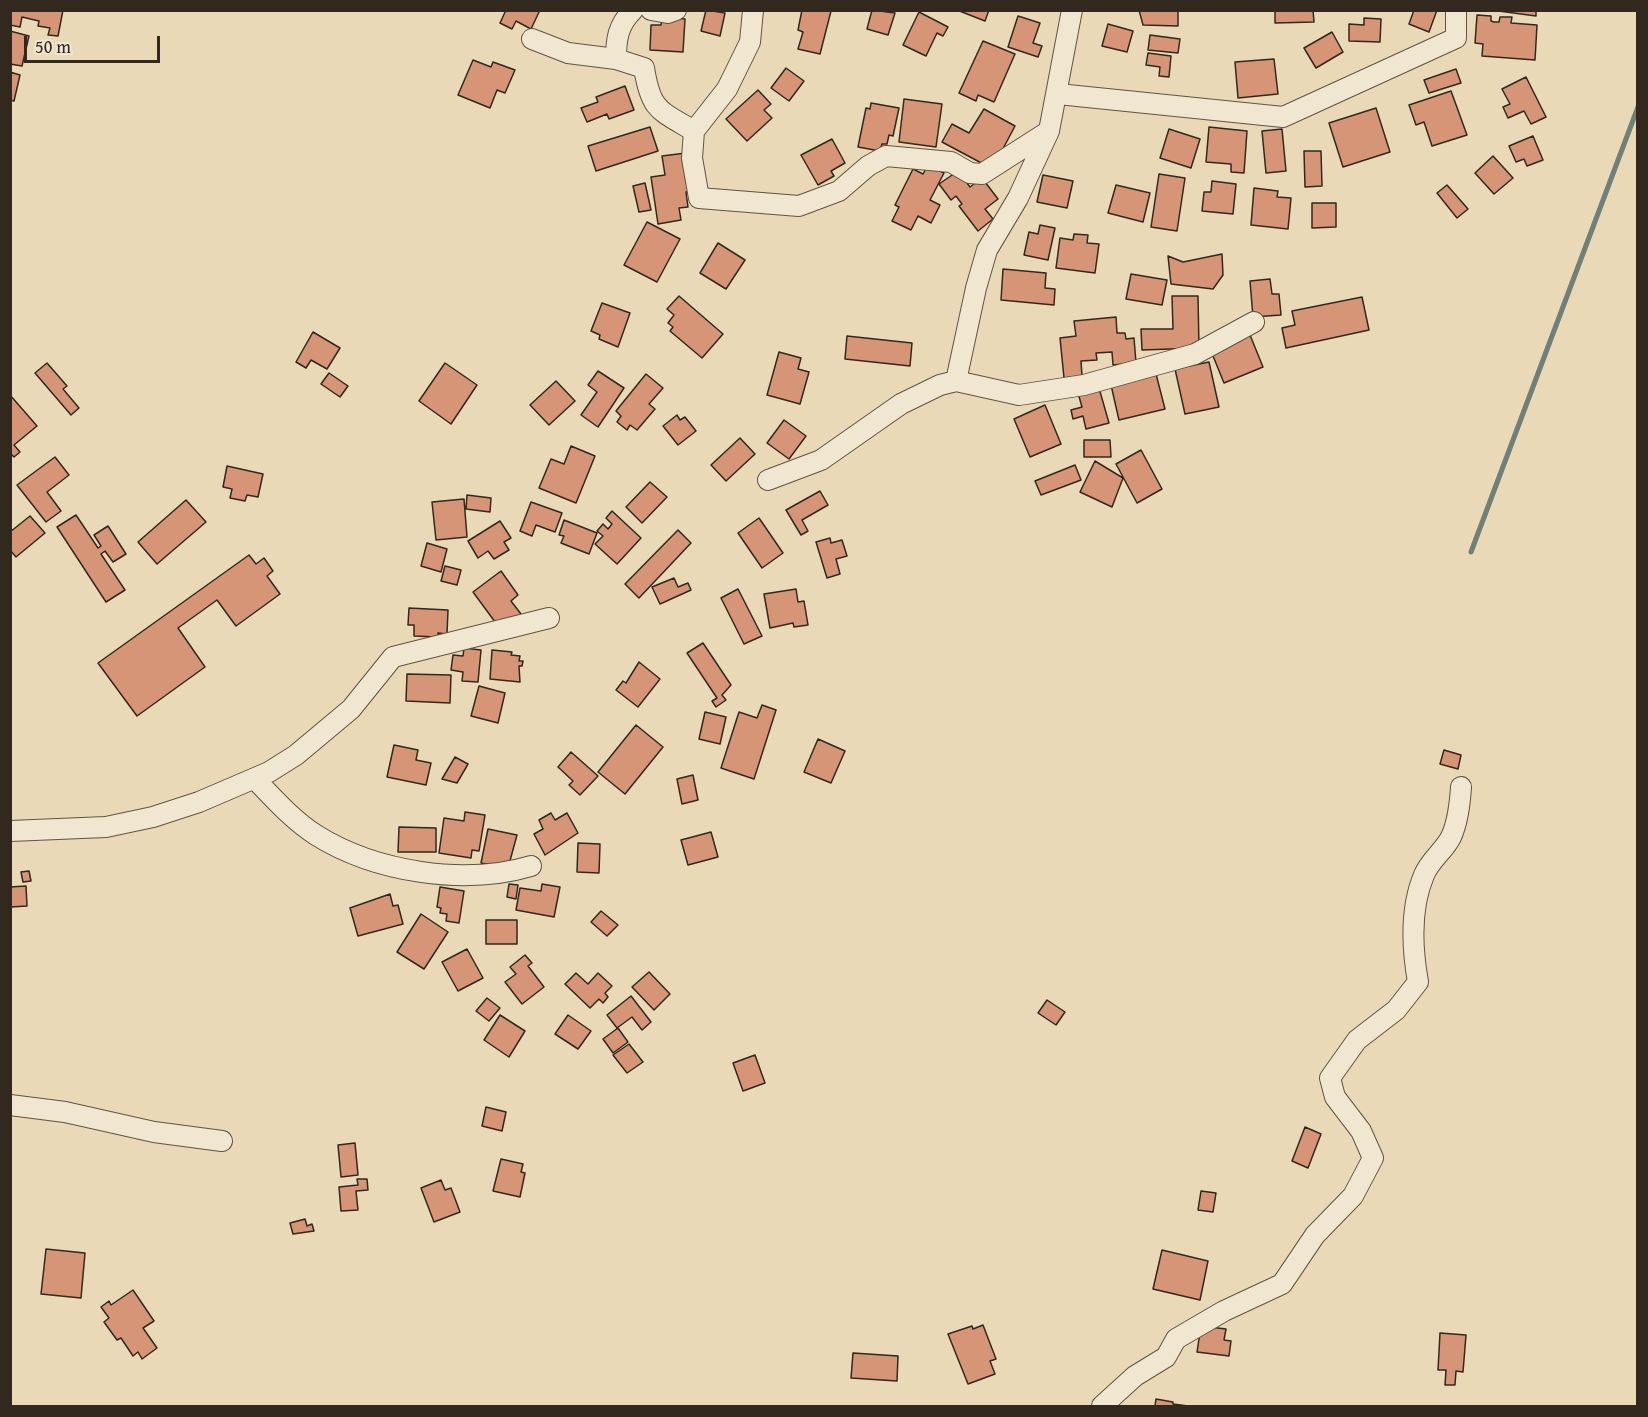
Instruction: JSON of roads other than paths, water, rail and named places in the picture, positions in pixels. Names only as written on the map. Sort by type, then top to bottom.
[{"type":"street","points":[[616,58],[616,38],[624,19],[633,10]]},
{"type":"street","points":[[651,10],[668,13],[676,10]]},
{"type":"street","points":[[753,10],[750,42],[726,89],[694,131],[692,159],[699,198],[799,206],[839,191],[868,166],[886,156],[951,162],[970,173],[982,174],[1049,131]]},
{"type":"street","points":[[956,381],[987,250],[1018,198],[1049,131],[1058,94],[1072,10]]},
{"type":"street","points":[[1058,94],[1283,117],[1456,38],[1456,10]]},
{"type":"street","points":[[532,39],[568,53],[616,58],[644,68],[652,103],[660,111],[694,131]]},
{"type":"street","points":[[768,480],[821,460],[901,404],[940,385],[956,381],[1019,395],[1073,387],[1195,354],[1254,322]]},
{"type":"street","points":[[10,831],[81,830],[130,823],[176,810],[255,779],[296,755],[351,709],[393,657],[549,618]]},
{"type":"street","points":[[255,779],[303,826],[331,843],[367,858],[411,868],[476,875],[514,871],[531,866]]},
{"type":"street","points":[[1102,1407],[1135,1376],[1166,1357],[1176,1339],[1224,1311],[1282,1284],[1315,1235],[1353,1196],[1373,1158],[1361,1131],[1335,1097],[1330,1078],[1357,1040],[1396,1010],[1418,982],[1413,937],[1423,877],[1432,859],[1450,838],[1459,810],[1461,787]]},
{"type":"street","points":[[10,1105],[65,1112],[145,1131],[222,1141]]},
{"type":"waterway","points":[[1471,552],[1638,107]]}]
